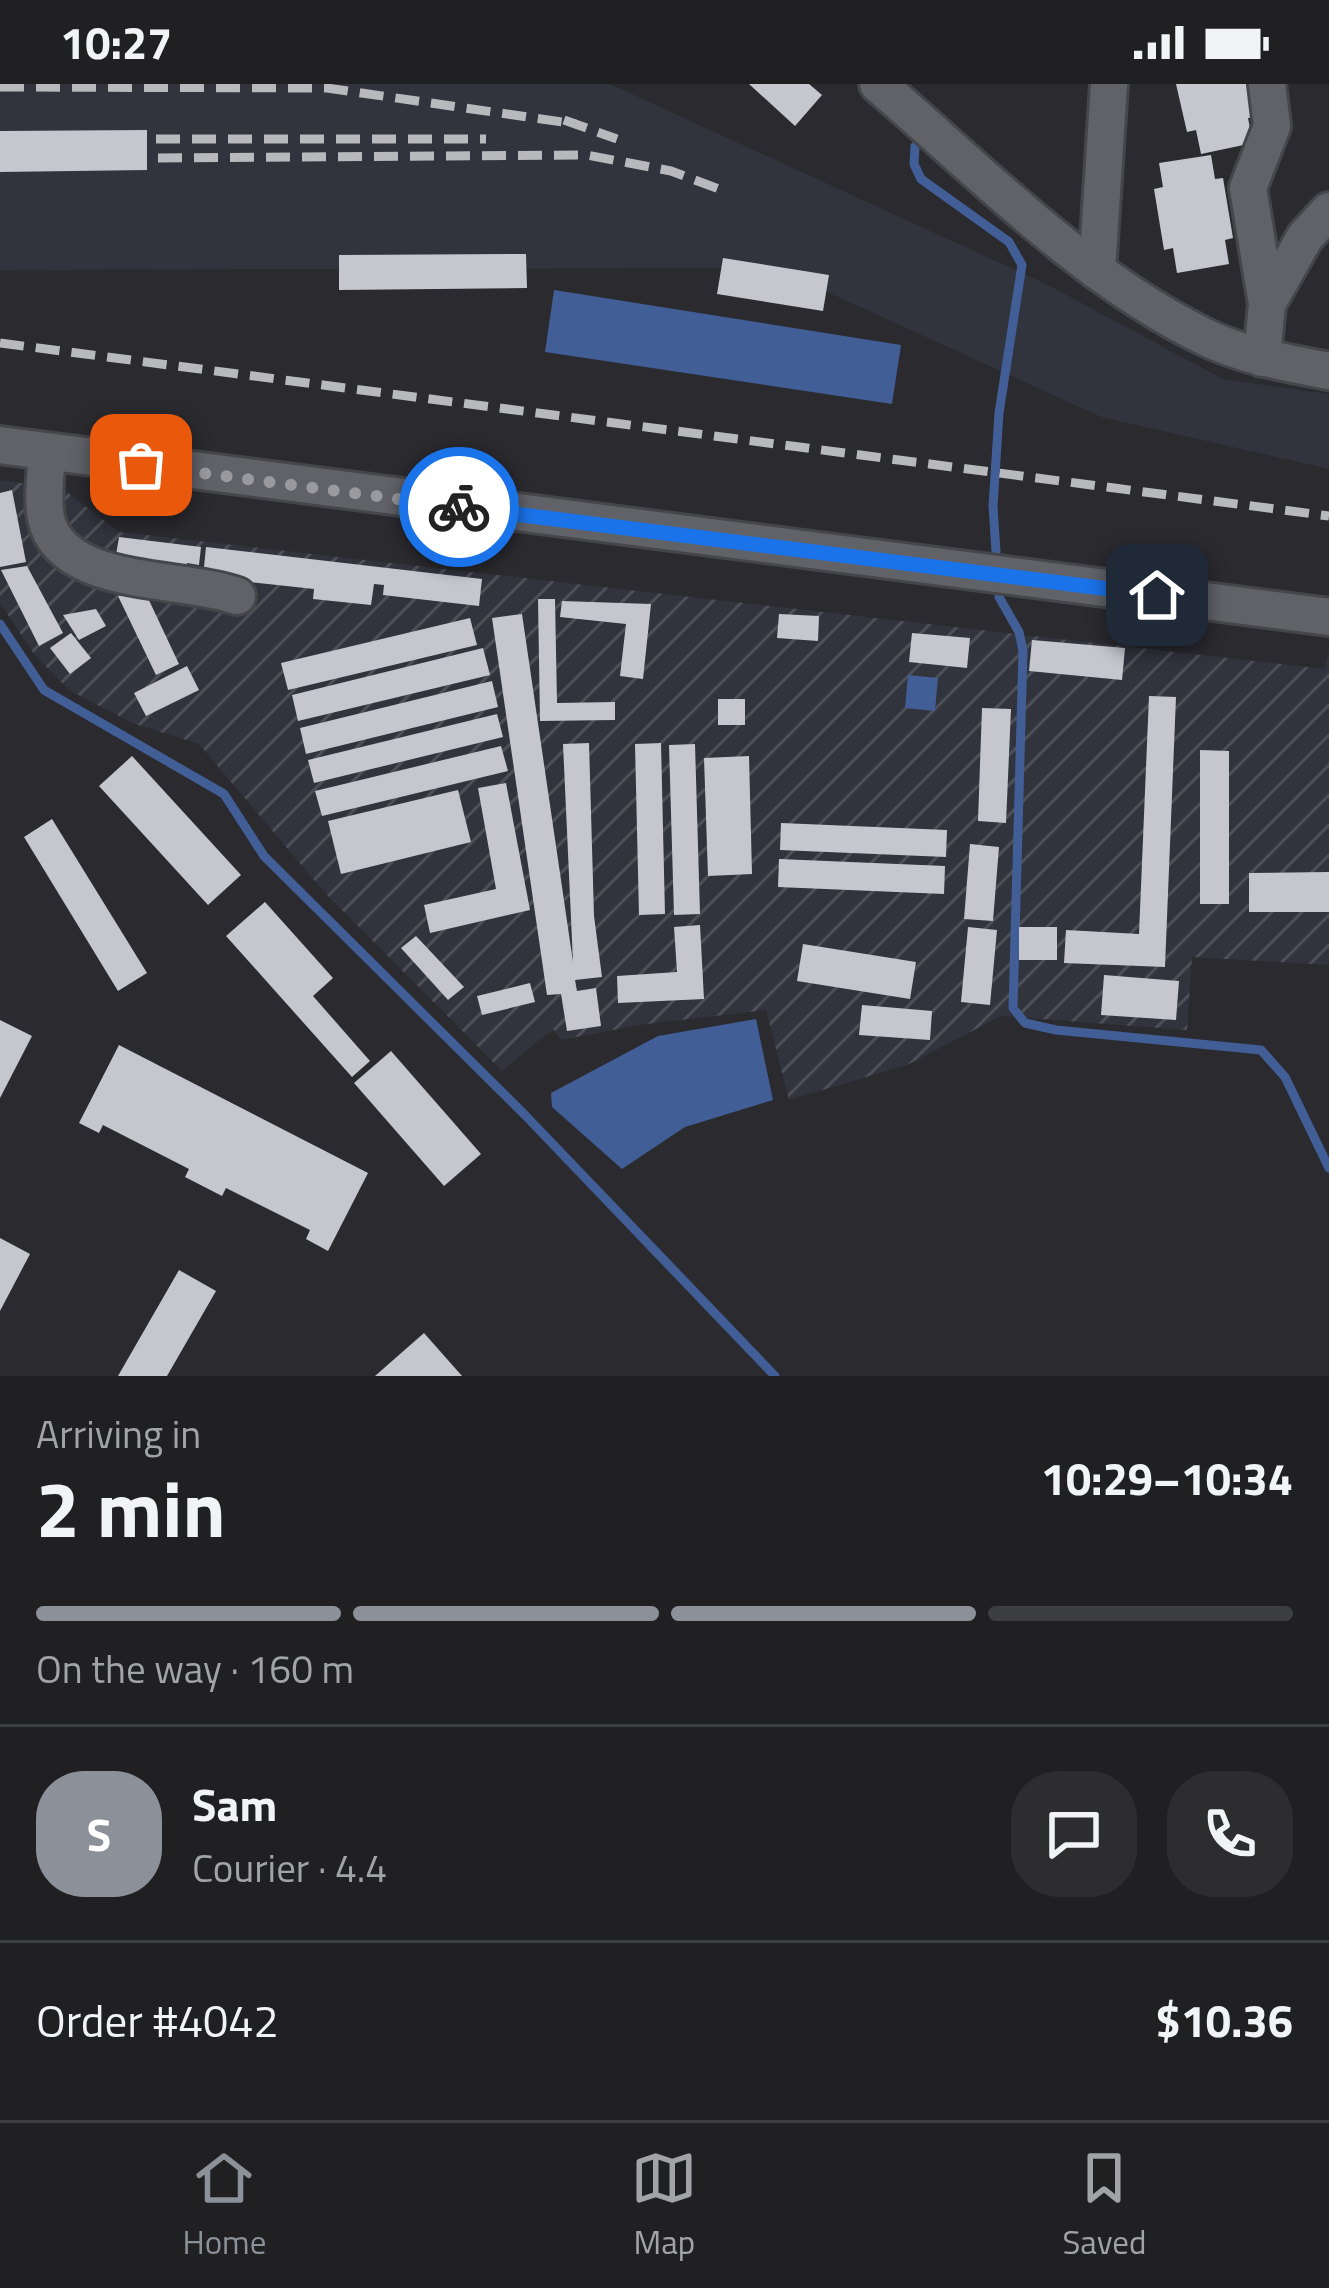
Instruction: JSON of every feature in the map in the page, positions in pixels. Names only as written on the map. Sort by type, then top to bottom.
[{"type":"street","points":[[878,84],[1097,271],[1208,338],[1262,358],[1329,371]]},
{"type":"street","points":[[1097,271],[1109,84]]},
{"type":"street","points":[[1262,358],[1267,304],[1248,188],[1271,126],[1267,84]]},
{"type":"street","points":[[1267,304],[1305,237],[1329,211]]},
{"type":"street","points":[[0,445],[1329,617]]},
{"type":"street","points":[[47,452],[46,519],[65,553],[117,574],[204,584],[237,596]]},
{"type":"shaded area","points":[[0,84],[610,84],[1048,285],[1223,379],[1329,394],[1329,469],[1101,417],[775,268],[0,270]]},
{"type":"shaded area","points":[[0,480],[63,489],[119,532],[1324,669],[1329,651],[1329,965],[1192,957],[1187,1030],[1001,1016],[907,1065],[789,1100],[766,1010],[561,1040],[553,1029],[502,1071],[324,892],[199,744],[132,723],[69,690],[34,654],[0,603]]},
{"type":"water","points":[[554,290],[901,345],[892,404],[545,352]]},
{"type":"water","points":[[908,675],[938,678],[935,711],[905,708]]},
{"type":"water","points":[[756,1019],[773,1100],[685,1127],[622,1169],[552,1107],[551,1093],[658,1036]]},
{"type":"building","points":[[749,84],[809,84],[822,95],[795,126]]},
{"type":"building","points":[[1176,84],[1248,84],[1256,117],[1248,118],[1253,143],[1201,154],[1196,130],[1187,132]]},
{"type":"building","points":[[147,130],[147,170],[0,172],[0,131]]},
{"type":"building","points":[[1211,155],[1215,179],[1223,178],[1233,238],[1225,240],[1229,264],[1177,273],[1173,248],[1164,250],[1154,189],[1163,187],[1159,163]]},
{"type":"building","points":[[526,254],[527,288],[339,290],[339,255]]},
{"type":"building","points":[[723,258],[829,275],[823,311],[717,294]]},
{"type":"building","points":[[12,490],[26,562],[0,567],[0,493]]},
{"type":"building","points":[[119,537],[201,547],[199,565],[187,563],[186,572],[128,566],[129,556],[116,555]]},
{"type":"building","points":[[206,547],[482,579],[479,606],[383,595],[384,585],[374,584],[371,605],[313,599],[314,589],[203,577]]},
{"type":"building","points":[[27,566],[63,633],[39,646],[1,570]]},
{"type":"building","points":[[118,596],[147,596],[179,664],[156,675]]},
{"type":"building","points":[[538,599],[555,599],[557,703],[615,702],[615,720],[540,721]]},
{"type":"building","points":[[562,601],[651,604],[643,679],[620,676],[626,624],[560,617]]},
{"type":"building","points":[[96,609],[106,626],[79,640],[63,615]]},
{"type":"building","points":[[522,614],[573,962],[563,744],[589,743],[594,916],[602,977],[575,980],[577,991],[596,988],[601,1026],[567,1031],[561,994],[547,995],[492,618]]},
{"type":"building","points":[[779,614],[819,616],[818,641],[777,638]]},
{"type":"building","points":[[470,618],[477,645],[288,690],[281,663]]},
{"type":"building","points":[[71,633],[91,658],[70,674],[50,648]]},
{"type":"building","points":[[912,633],[970,638],[967,668],[909,662]]},
{"type":"building","points":[[1032,640],[1125,648],[1122,680],[1029,671]]},
{"type":"building","points":[[483,648],[490,675],[298,721],[292,695]]},
{"type":"building","points":[[187,666],[199,690],[146,716],[134,693]]},
{"type":"building","points":[[492,681],[498,707],[306,754],[300,728]]},
{"type":"building","points":[[1149,696],[1176,697],[1165,967],[1064,963],[1066,930],[1139,934]]},
{"type":"building","points":[[718,699],[745,699],[745,725],[718,725]]},
{"type":"building","points":[[982,708],[1011,709],[1006,823],[978,821]]},
{"type":"building","points":[[497,714],[503,737],[314,783],[308,760]]},
{"type":"building","points":[[661,743],[665,914],[639,915],[635,744]]},
{"type":"building","points":[[695,744],[700,914],[674,915],[669,745]]},
{"type":"building","points":[[501,746],[508,771],[322,816],[315,791]]},
{"type":"building","points":[[1200,750],[1229,751],[1229,904],[1200,904]]},
{"type":"building","points":[[132,756],[241,875],[208,905],[99,786]]},
{"type":"building","points":[[749,756],[752,874],[708,876],[704,758]]},
{"type":"building","points":[[506,783],[530,910],[430,933],[424,905],[496,889],[478,788]]},
{"type":"building","points":[[458,790],[471,842],[341,874],[328,821]]},
{"type":"building","points":[[52,819],[147,973],[118,991],[24,837]]},
{"type":"building","points":[[781,823],[947,830],[946,857],[780,850]]},
{"type":"building","points":[[970,844],[999,847],[993,921],[964,919]]},
{"type":"building","points":[[779,859],[945,866],[944,894],[778,887]]},
{"type":"building","points":[[1329,872],[1329,912],[1249,912],[1249,873]]},
{"type":"building","points":[[265,902],[333,978],[313,996],[370,1061],[352,1077],[226,936]]},
{"type":"building","points":[[700,925],[704,999],[618,1003],[617,976],[677,972],[674,927]]},
{"type":"building","points":[[968,927],[997,930],[990,1005],[961,1002]]},
{"type":"building","points":[[1019,927],[1057,927],[1057,960],[1019,960]]},
{"type":"building","points":[[416,936],[464,987],[448,1000],[401,948]]},
{"type":"building","points":[[803,944],[916,962],[910,999],[797,981]]},
{"type":"building","points":[[1104,975],[1179,981],[1176,1020],[1101,1015]]},
{"type":"building","points":[[530,983],[535,1002],[482,1015],[477,996]]},
{"type":"building","points":[[862,1005],[932,1011],[930,1040],[859,1035]]},
{"type":"building","points":[[0,1020],[32,1036],[0,1098]]},
{"type":"building","points":[[119,1045],[368,1173],[328,1251],[306,1239],[310,1230],[226,1188],[222,1196],[185,1177],[189,1169],[103,1125],[99,1133],[79,1123]]},
{"type":"building","points":[[391,1051],[481,1154],[444,1186],[354,1083]]},
{"type":"building","points":[[0,1238],[30,1254],[0,1311]]},
{"type":"building","points":[[179,1270],[216,1291],[167,1376],[118,1376]]},
{"type":"building","points":[[424,1333],[462,1376],[375,1376]]},
{"type":"waterway","points":[[915,146],[914,164],[921,179],[1009,242],[1022,265],[999,413],[993,506],[996,552]]},
{"type":"waterway","points":[[999,597],[1019,632],[1023,651],[1013,1008],[1025,1023],[1056,1030],[1261,1050],[1285,1077],[1329,1168]]},
{"type":"waterway","points":[[0,624],[44,690],[224,794],[264,856],[524,1114],[775,1376]]},
{"type":"railway","points":[[0,87],[327,88],[576,124]]},
{"type":"railway","points":[[564,120],[617,139]]},
{"type":"railway","points":[[156,139],[486,139]]},
{"type":"railway","points":[[158,158],[587,155],[671,171],[719,189]]},
{"type":"railway","points":[[0,343],[1329,516]]},
{"type":"way so far","points":[[141,465],[459,507]]},
{"type":"route","points":[[459,507],[1157,595]]}]
